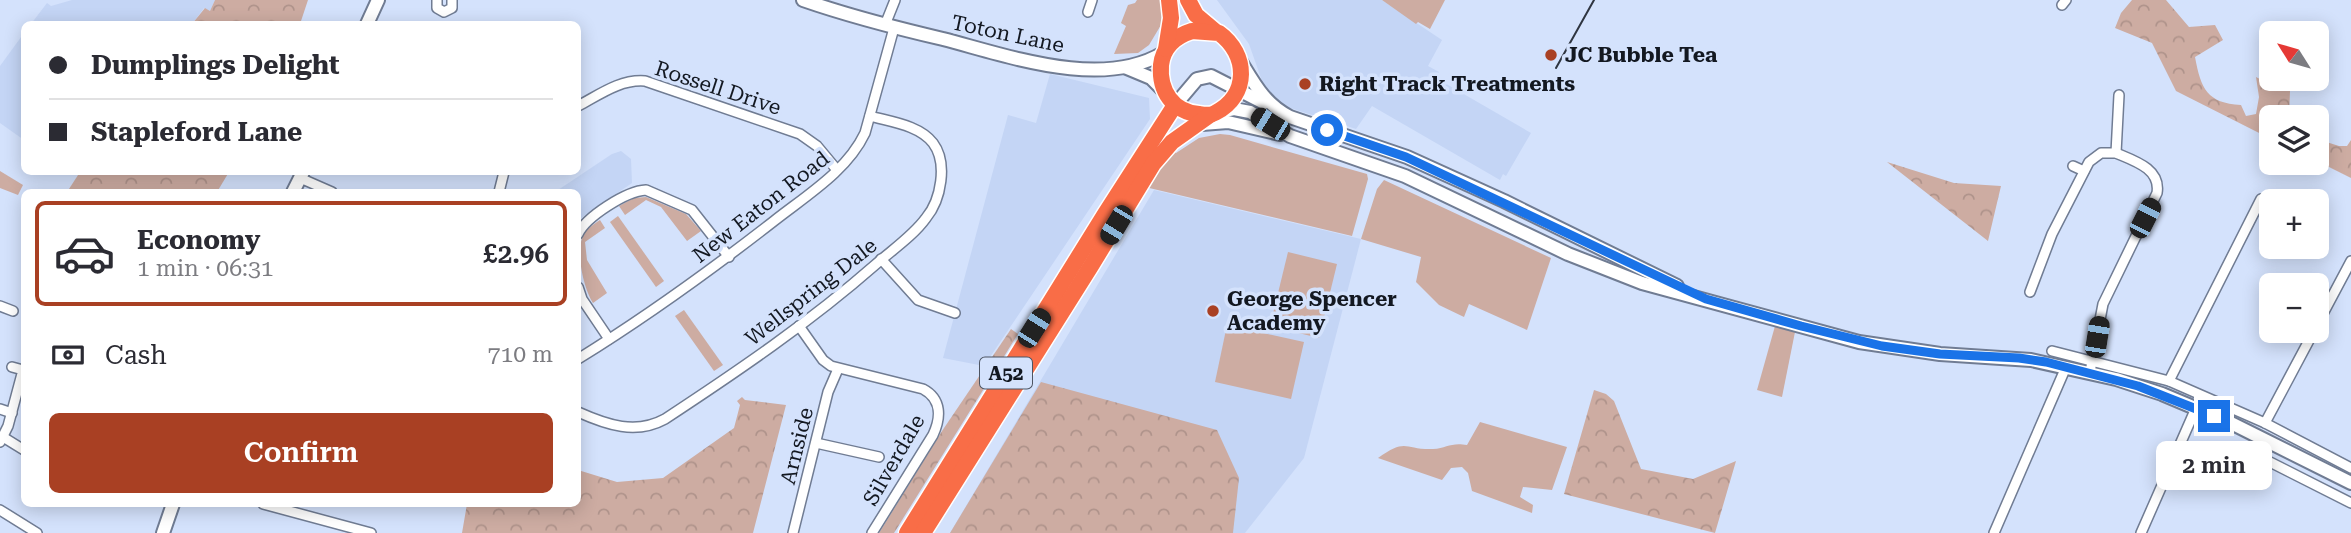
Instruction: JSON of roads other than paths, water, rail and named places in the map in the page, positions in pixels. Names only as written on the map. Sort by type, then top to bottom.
[{"type":"highway","points":[[1169,0],[1170,28],[1161,68],[1164,91],[1175,105],[1192,113],[1213,114],[1232,98],[1238,88],[1241,62],[1236,49],[1196,15],[1188,0]]},
{"type":"highway","points":[[1165,51],[1184,34],[1215,31]]},
{"type":"highway","name":"A52","points":[[907,533],[1175,105]]},
{"type":"highway","name":"A52","points":[[923,533],[1153,164],[1172,142],[1213,114]]},
{"type":"main road","points":[[368,21],[378,0]]},
{"type":"main road","name":"Toton Lane","points":[[803,0],[890,27],[1035,63],[1088,69],[1127,68],[1150,61],[1165,51]]},
{"type":"main road","points":[[1241,62],[1259,93],[1273,108]]},
{"type":"main road","name":"Toton Lane","points":[[1127,68],[1151,78],[1164,91]]},
{"type":"main road","points":[[1175,105],[1192,83],[1204,76],[1218,78],[1290,117],[1406,157],[1706,299]]},
{"type":"main road","points":[[1213,114],[1234,109],[1250,112],[1290,136]]},
{"type":"main road","points":[[1193,127],[1206,122],[1228,122],[1290,136],[1405,176],[1559,250],[1619,274],[1801,326],[1882,346],[1940,354],[2019,358],[2066,367],[2092,366],[2196,408],[2351,483]]},
{"type":"main road","points":[[163,533],[172,507]]},
{"type":"street","points":[[434,1],[444,12],[452,8],[452,0]]},
{"type":"street","name":"New Eaton Road","points":[[581,357],[729,257],[837,170],[858,148],[870,116],[895,0]]},
{"type":"street","points":[[1088,12],[1092,0]]},
{"type":"street","name":"Rossell Drive","points":[[581,104],[617,85],[635,80],[645,81],[800,134],[817,146],[837,170]]},
{"type":"street","points":[[2116,153],[2119,95]]},
{"type":"street","name":"Wellspring Dale","points":[[581,413],[631,428],[656,424],[799,326],[881,259],[927,217],[936,201],[942,170],[933,144],[920,132],[870,116]]},
{"type":"street","points":[[2030,292],[2039,284],[2052,234],[2094,157],[2106,152],[2116,153],[2150,171],[2157,181],[2155,200],[2103,304],[2092,366]]},
{"type":"street","points":[[2073,166],[2084,171]]},
{"type":"street","points":[[301,175],[327,189]]},
{"type":"street","points":[[2157,181],[2169,178]]},
{"type":"street","points":[[581,230],[586,222],[624,196],[646,190],[692,210],[729,257]]},
{"type":"street","points":[[2169,381],[2259,203]]},
{"type":"street","points":[[2255,211],[2259,213]]},
{"type":"street","points":[[881,259],[918,300],[955,313]]},
{"type":"street","points":[[2329,302],[2351,261]]},
{"type":"street","points":[[581,296],[609,340]]},
{"type":"street","points":[[0,306],[13,311]]},
{"type":"street","name":"Silverdale","points":[[799,326],[825,363],[838,369],[923,389],[933,396],[939,407],[938,425],[933,435],[873,533]]},
{"type":"street","points":[[2265,423],[2308,343]]},
{"type":"street","points":[[2052,351],[2092,366],[2169,381],[2265,423],[2351,468]]},
{"type":"street","points":[[12,367],[21,369]]},
{"type":"street","points":[[1994,533],[2066,367]]},
{"type":"street","name":"Arnside","points":[[793,533],[828,392],[838,369]]},
{"type":"street","points":[[21,381],[2,440],[21,449]]},
{"type":"street","points":[[2141,533],[2196,408]]},
{"type":"street","points":[[0,409],[12,413]]},
{"type":"street","points":[[816,443],[874,457],[867,467]]},
{"type":"street","points":[[2261,459],[2351,503]]},
{"type":"street","points":[[275,507],[371,533]]},
{"type":"street","points":[[0,510],[37,533]]},
{"type":"tram line","points":[[1556,68],[1594,0]]},
{"type":"place","name":"JC Bubble Tea","points":[[1551,55]]},
{"type":"place","name":"Right Track Treatments","points":[[1305,84]]},
{"type":"place","name":"George Spencer Academy","points":[[1213,311]]}]
